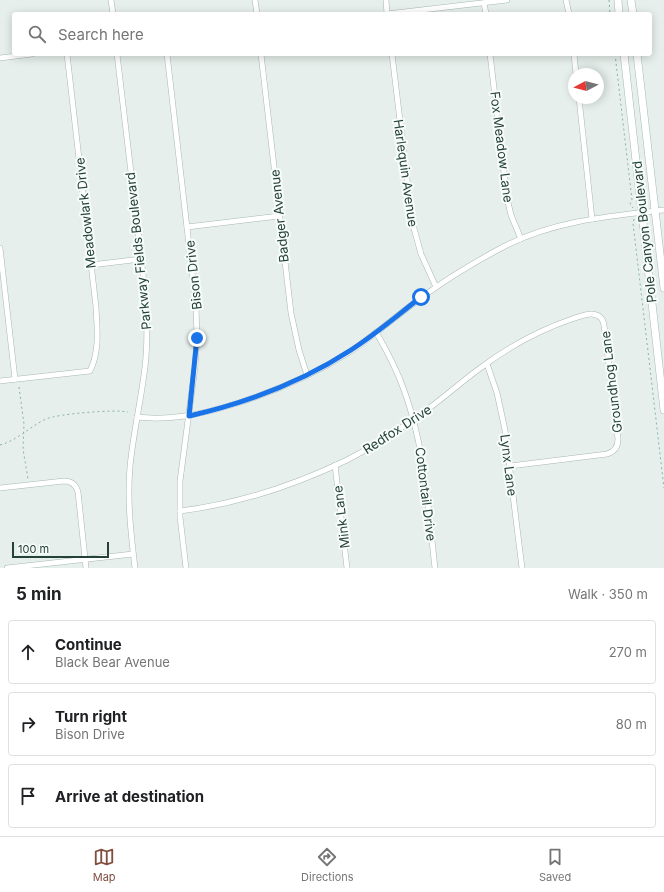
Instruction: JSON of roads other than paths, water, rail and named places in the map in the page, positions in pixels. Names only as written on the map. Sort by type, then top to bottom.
[{"type":"street","points":[[111,0],[112,12]]},
{"type":"street","points":[[255,0],[257,12]]},
{"type":"street","points":[[386,0],[387,12]]},
{"type":"street","points":[[405,12],[507,0]]},
{"type":"street","points":[[566,0],[569,12]]},
{"type":"street","points":[[618,0],[619,12]]},
{"type":"street","points":[[631,0],[632,12]]},
{"type":"street","points":[[484,3],[486,12]]},
{"type":"street","points":[[0,58],[16,56]]},
{"type":"street","name":"Meadowlark Drive","points":[[15,379],[90,371],[95,357],[97,331],[91,265],[67,56]]},
{"type":"street","name":"Parkway Fields Boulevard","points":[[117,56],[146,304],[147,335],[145,367],[129,480],[129,509],[135,568]]},
{"type":"street","name":"Bison Drive","points":[[167,56],[195,289],[197,323],[196,352],[189,416],[181,468],[180,511],[186,568]]},
{"type":"street","name":"Badger Avenue","points":[[261,56],[292,319],[299,350],[307,375]]},
{"type":"street","name":"Harlequin Avenue","points":[[392,56],[412,221],[421,254],[436,287]]},
{"type":"street","name":"Fox Meadow Lane","points":[[490,56],[507,198],[511,215],[521,239]]},
{"type":"street","points":[[574,56],[575,68]]},
{"type":"street","name":"Pole Canyon Boulevard","points":[[624,56],[664,410]]},
{"type":"street","name":"Pole Canyon Boulevard","points":[[637,56],[664,288]]},
{"type":"street","points":[[580,104],[592,219]]},
{"type":"street","points":[[138,417],[163,418],[189,416],[212,411],[250,399],[307,375],[350,351],[436,287],[477,262],[521,239],[554,227],[592,219],[664,210]]},
{"type":"street","points":[[188,227],[279,216]]},
{"type":"street","points":[[0,248],[15,379],[0,380]]},
{"type":"street","points":[[91,265],[141,259]]},
{"type":"street","name":"Redfox Drive","points":[[180,511],[219,504],[250,496],[291,483],[335,465],[370,447],[414,420],[486,364],[528,339],[551,327],[589,314],[598,315]]},
{"type":"street","name":"Groundhog Lane","points":[[510,466],[607,454],[615,450],[618,439],[604,325],[603,319],[598,315]]},
{"type":"street","name":"Cottontail Drive","points":[[376,332],[398,375],[414,420],[422,460],[435,568]]},
{"type":"street","name":"Lynx Lane","points":[[486,364],[494,385],[505,430],[522,568]]},
{"type":"street","name":"Mink Lane","points":[[335,465],[347,568]]},
{"type":"street","points":[[0,488],[64,481],[69,481],[74,484],[78,492],[86,568]]},
{"type":"street","points":[[7,568],[133,554]]}]
